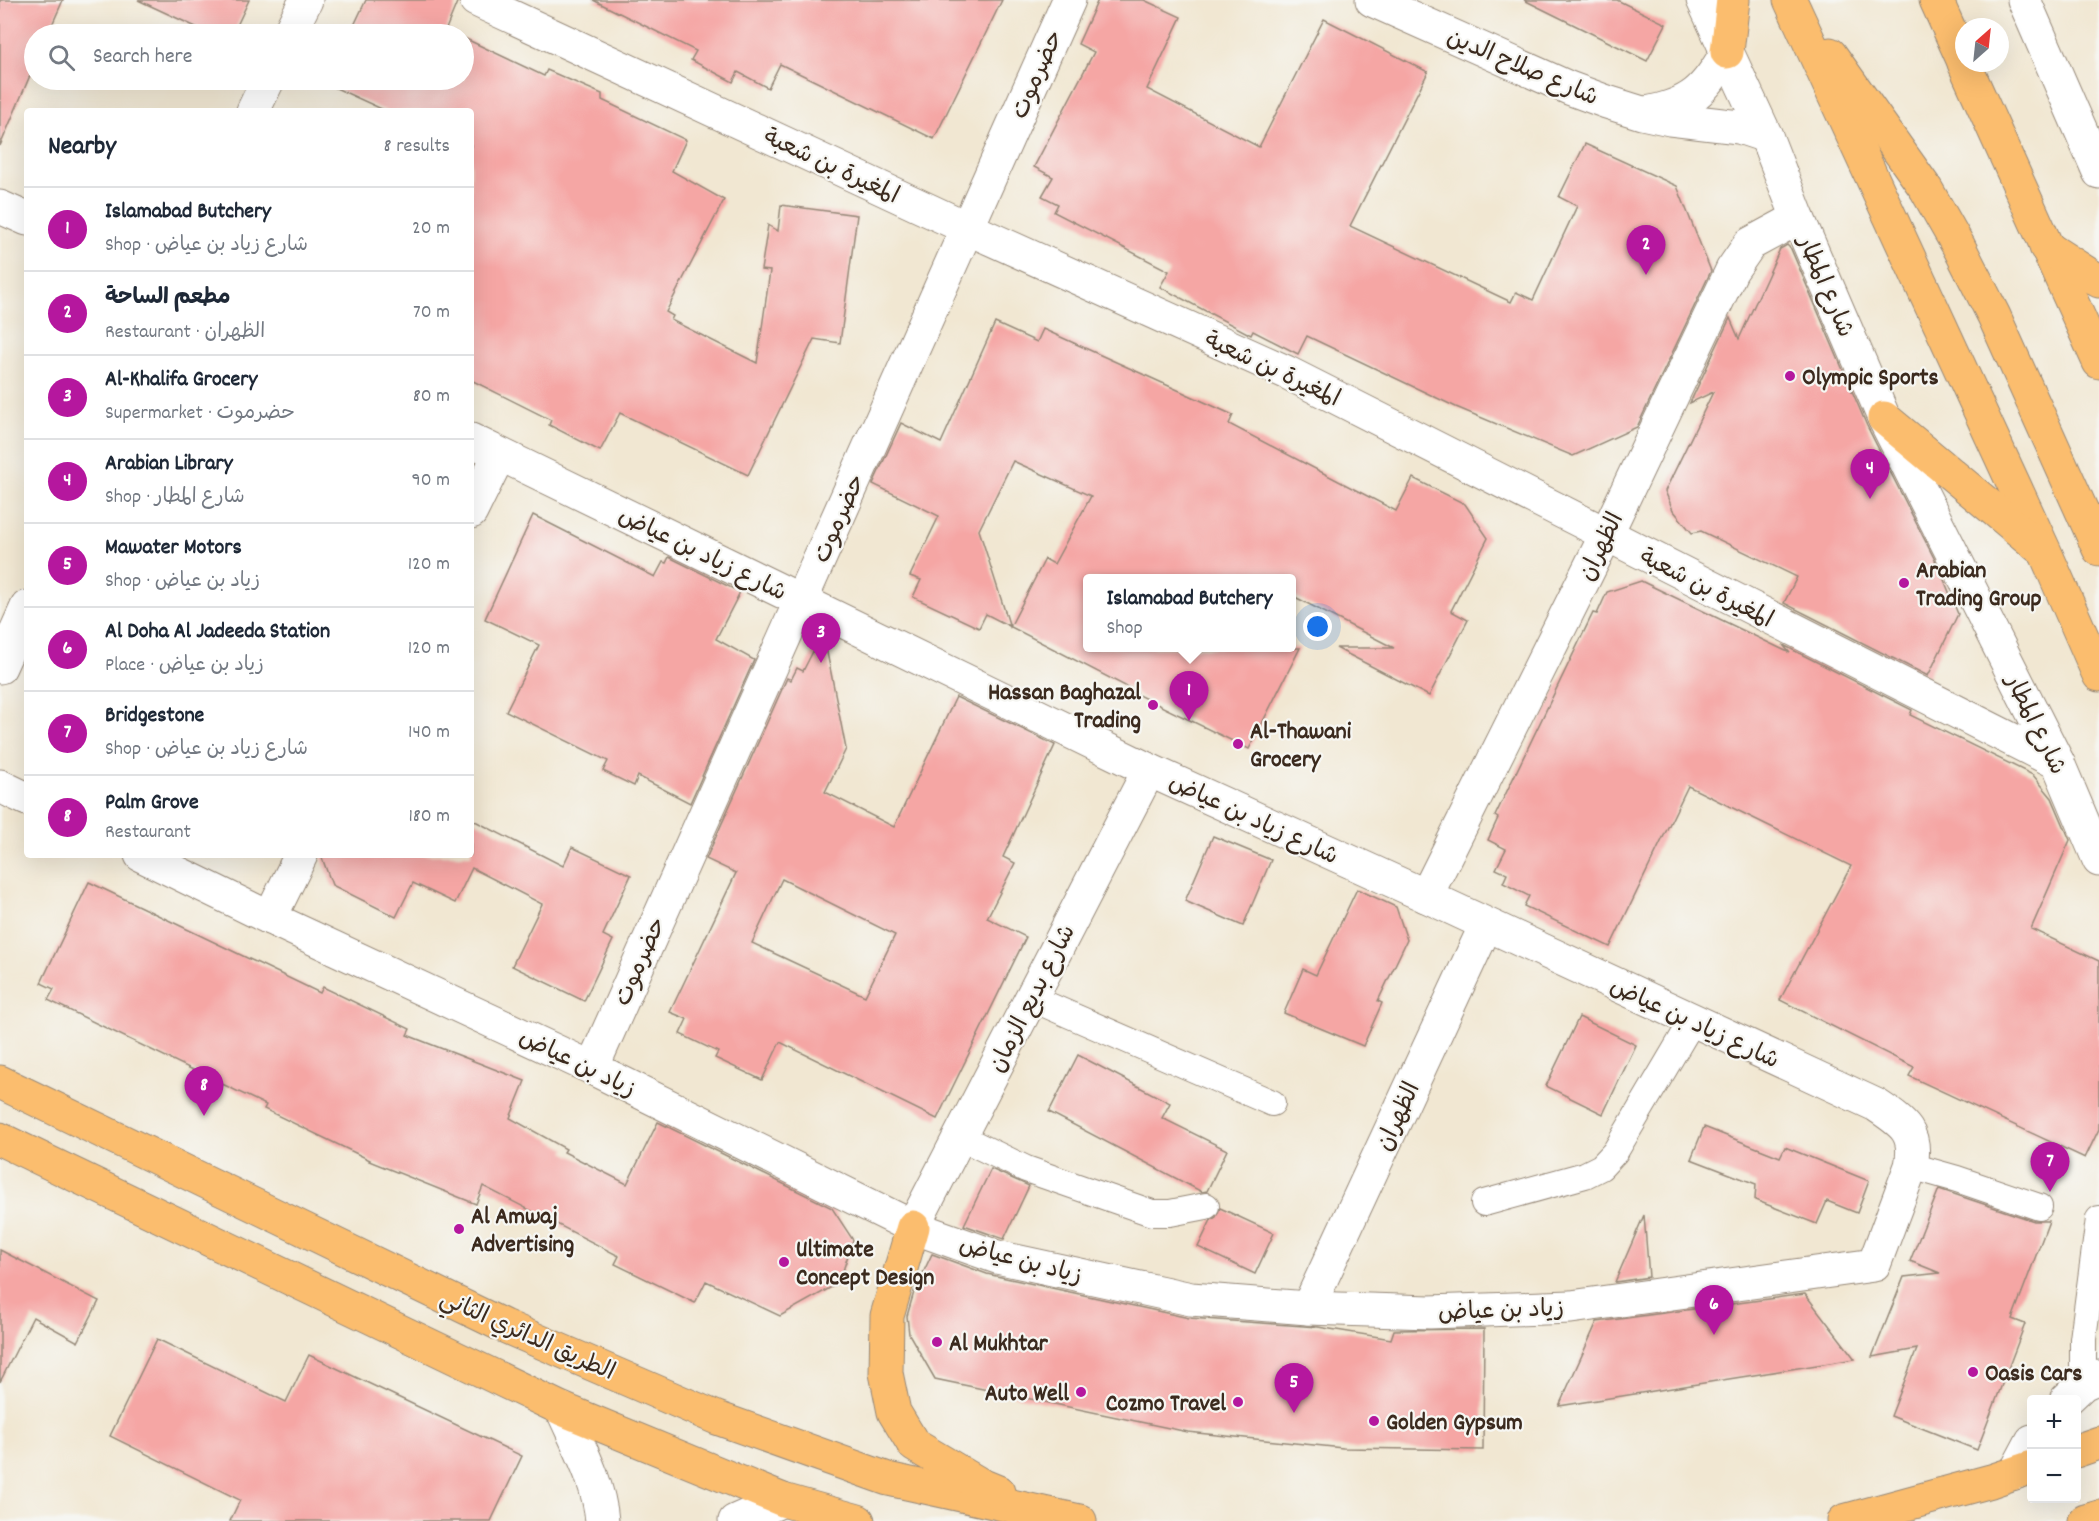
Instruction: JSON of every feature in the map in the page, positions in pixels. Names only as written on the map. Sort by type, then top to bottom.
[{"type":"main road","points":[[1727,52],[1733,0]]},
{"type":"main road","points":[[1936,0],[1955,43]]},
{"type":"main road","points":[[1791,1],[1900,150],[1926,189],[1959,247],[1994,316],[2099,549]]},
{"type":"main road","points":[[1791,1],[2045,552],[2099,675]]},
{"type":"main road","points":[[1968,72],[2099,362]]},
{"type":"main road","points":[[2046,248],[2099,281]]},
{"type":"main road","points":[[1884,418],[2045,552]]},
{"type":"main road","name":"الطريق الدائري الثاني","points":[[0,1082],[504,1326],[717,1418],[888,1479],[1072,1520]]},
{"type":"main road","name":"الطريق الدائري الثاني","points":[[0,1139],[562,1409],[783,1500],[858,1521]]},
{"type":"main road","points":[[913,1227],[888,1316],[886,1373],[894,1412],[914,1445],[981,1485],[1072,1520]]},
{"type":"main road","points":[[2081,1449],[2099,1443]]},
{"type":"main road","points":[[1844,1521],[2023,1470]]},
{"type":"main road","points":[[2085,1521],[2099,1517]]},
{"type":"street","points":[[294,24],[306,0]]},
{"type":"street","name":"المغيرة بن شعبة","points":[[476,0],[967,228],[1286,372],[2058,763]]},
{"type":"street","name":"حضرموت","points":[[592,1068],[1069,0]]},
{"type":"street","name":"شارع صلاح الدين","points":[[1372,0],[1569,88],[1642,113],[1670,119],[1739,127],[1766,136]]},
{"type":"street","name":"شارع المطار","points":[[1703,0],[1766,136],[1798,218],[1884,418],[2058,763],[2099,860]]},
{"type":"street","points":[[2024,0],[2099,172]]},
{"type":"street","points":[[1642,113],[1667,109],[1693,96],[1712,78],[1727,52]]},
{"type":"street","points":[[254,108],[263,90]]},
{"type":"street","points":[[0,207],[24,218]]},
{"type":"street","name":"الظهران","points":[[1426,896],[1606,535],[1732,270],[1750,244],[1798,218]]},
{"type":"street","points":[[474,498],[485,448]]},
{"type":"street","name":"شارع زياد بن عياض","points":[[485,448],[1149,770],[1426,896],[1876,1106],[1899,1120],[1909,1131],[1915,1150],[1874,1265]]},
{"type":"street","points":[[0,667],[14,624]]},
{"type":"street","name":"شارع بديع الزمان","points":[[913,1227],[1149,770]]},
{"type":"street","points":[[0,786],[24,798]]},
{"type":"street","name":"زياد بن عياض","points":[[147,858],[270,918],[592,1068],[913,1227],[997,1257],[1191,1299],[1308,1308],[1430,1312],[1571,1307],[1874,1265]]},
{"type":"street","points":[[270,918],[300,858]]},
{"type":"street","name":"الظهران","points":[[1308,1308],[1486,925]]},
{"type":"street","points":[[562,1409],[587,1465],[600,1504],[602,1521]]},
{"type":"street","points":[[2023,1470],[2029,1449]]},
{"type":"street","points":[[735,1521],[783,1500]]},
{"type":"lane","points":[[1031,998],[1272,1103]]},
{"type":"lane","points":[[1484,1203],[1585,1175],[1602,1167],[1615,1152],[1693,1020]]},
{"type":"lane","points":[[960,1137],[1026,1169],[1152,1213],[1170,1213],[1206,1206]]},
{"type":"lane","points":[[1911,1166],[2039,1207]]},
{"type":"lane","points":[[2083,1387],[2083,1339],[2099,1219]]},
{"type":"building","points":[[0,0],[63,0],[52,24],[24,24],[24,90],[0,146]]},
{"type":"building","points":[[138,0],[249,0],[238,24],[190,24]]},
{"type":"building","points":[[366,0],[458,0],[448,24],[355,24]]},
{"type":"building","points":[[593,0],[1002,0],[934,139],[780,64],[768,88],[738,72],[733,82],[691,60],[696,51]]},
{"type":"building","points":[[1098,0],[1144,0],[1181,17],[1147,89],[1259,147],[1324,19],[1428,72],[1350,226],[1511,302],[1516,292],[1533,300],[1577,206],[1559,197],[1585,144],[1677,186],[1711,271],[1637,427],[1573,456],[1456,407],[1307,336],[1298,354],[1253,331],[1251,335],[1160,287],[1169,271],[1054,212],[1058,204],[1042,196],[1053,177],[1034,167],[1094,52],[1078,44]]},
{"type":"building","points":[[1524,0],[1617,0],[1666,24],[1647,61]]},
{"type":"building","points":[[474,43],[544,76],[547,70],[602,94],[602,100],[686,140],[672,171],[724,200],[666,312],[673,316],[671,320],[757,363],[770,271],[761,270],[768,225],[778,231],[781,205],[857,215],[840,343],[814,339],[748,475],[620,413],[600,451],[549,425],[551,420],[474,382],[474,108],[379,108],[340,90],[474,90]]},
{"type":"building","points":[[1787,245],[1791,249],[1867,426],[1940,570],[1958,614],[1928,676],[1784,603],[1797,577],[1701,531],[1692,533],[1673,510],[1665,491],[1713,392],[1690,403],[1730,318],[1739,339],[1780,249]]},
{"type":"building","points":[[995,323],[1037,342],[1043,329],[1233,415],[1229,424],[1396,511],[1413,478],[1465,504],[1488,538],[1451,611],[1468,620],[1429,696],[1336,648],[1394,648],[1296,598],[1296,574],[1083,574],[1083,652],[1296,652],[1296,648],[1300,648],[1249,749],[1136,694],[1137,692],[1010,627],[1045,559],[1054,564],[1091,496],[1013,461],[979,530],[1010,626],[986,614],[979,628],[913,597],[921,580],[910,576],[939,516],[873,484],[901,423],[941,443]]},
{"type":"building","points":[[533,515],[655,577],[663,562],[666,563],[669,557],[740,592],[716,639],[754,660],[690,803],[638,776],[634,786],[603,771],[608,761],[506,711],[539,645],[485,619]]},
{"type":"building","points":[[1641,581],[1790,653],[1783,645],[1912,710],[1910,715],[2033,775],[2052,798],[2070,840],[2031,929],[2099,961],[2099,1129],[2085,1158],[1909,1076],[1914,1067],[1780,1000],[1851,866],[1688,786],[1610,947],[1524,906],[1529,896],[1503,883],[1507,874],[1496,869],[1506,849],[1488,840],[1498,818],[1495,816],[1593,613],[1597,614],[1607,592]]},
{"type":"building","points":[[823,632],[846,749],[825,792],[894,827],[956,697],[1055,745],[1003,857],[1015,863],[987,918],[1026,937],[937,1119],[780,1042],[762,1080],[715,1058],[718,1052],[680,1034],[687,1019],[670,1012],[736,873],[706,859],[787,678],[791,680],[797,668],[803,671]],"holes":[[[782,879],[895,935],[865,996],[752,943]]]},
{"type":"building","points":[[474,821],[563,866],[572,847],[631,875],[603,935],[613,940],[584,1001],[512,966],[542,904],[472,868],[455,903],[413,883],[396,917],[332,885],[322,858],[474,858]]},
{"type":"building","points":[[1213,836],[1271,860],[1243,926],[1185,901]]},
{"type":"building","points":[[89,882],[320,993],[323,987],[410,1029],[407,1035],[525,1081],[510,1118],[566,1149],[564,1152],[627,1184],[658,1122],[832,1208],[853,1240],[839,1283],[780,1316],[706,1281],[695,1303],[615,1264],[619,1256],[483,1186],[476,1204],[369,1161],[264,1109],[266,1105],[48,1000],[54,989],[41,983]]},
{"type":"building","points":[[1357,889],[1396,907],[1407,940],[1378,1001],[1382,1003],[1363,1046],[1284,1013],[1303,969],[1316,975]]},
{"type":"building","points":[[1579,1017],[1636,1045],[1603,1114],[1546,1086]]},
{"type":"building","points":[[1078,1055],[1170,1103],[1162,1118],[1227,1150],[1207,1191],[1202,1192],[1049,1112]]},
{"type":"building","points":[[1704,1127],[1780,1157],[1785,1147],[1869,1181],[1857,1213],[1827,1201],[1817,1224],[1755,1200],[1756,1184],[1691,1159]]},
{"type":"building","points":[[991,1169],[1029,1186],[1004,1239],[964,1225]]},
{"type":"building","points":[[1939,1189],[2034,1221],[2049,1221],[2012,1319],[2025,1324],[1977,1450],[1891,1416],[1917,1349],[1872,1357],[1904,1277],[1940,1273],[1910,1261]]},
{"type":"building","points":[[1220,1208],[1274,1233],[1255,1274],[1198,1247],[1211,1220],[1216,1217]]},
{"type":"building","points":[[1644,1215],[1649,1277],[1615,1282]]},
{"type":"building","points":[[0,1250],[99,1301],[78,1342],[33,1317],[0,1382]]},
{"type":"building","points":[[932,1254],[987,1274],[1189,1318],[1318,1327],[1391,1339],[1394,1330],[1484,1329],[1483,1450],[1343,1448],[1188,1432],[935,1379],[909,1334],[907,1316],[914,1292]]},
{"type":"building","points":[[1805,1294],[1855,1359],[1559,1406],[1597,1322]]},
{"type":"building","points":[[157,1339],[286,1402],[309,1355],[522,1456],[491,1521],[230,1521],[240,1500],[110,1436]]},
{"type":"place","name":"مطعم الساحة","points":[[1646,275]]},
{"type":"place","name":"Olympic Sports","points":[[1790,376]]},
{"type":"place","name":"Arabian Library","points":[[1870,499]]},
{"type":"place","name":"Arabian Trading Group","points":[[1904,583]]},
{"type":"place","name":"Al-Khalifa Grocery","points":[[821,663]]},
{"type":"place","name":"Hassan Baghazal Trading","points":[[1153,705]]},
{"type":"place","name":"Islamabad Butchery","points":[[1189,721]]},
{"type":"place","name":"Al-Thawani Grocery","points":[[1238,744]]},
{"type":"place","name":"Palm Grove","points":[[204,1116]]},
{"type":"place","name":"Bridgestone","points":[[2050,1192]]},
{"type":"place","name":"Al Amwaj Advertising","points":[[459,1229]]},
{"type":"place","name":"Ultimate Concept Design","points":[[784,1262]]},
{"type":"place","name":"Al Doha Al Jadeeda Station","points":[[1714,1335]]},
{"type":"place","name":"Al Mukhtar","points":[[937,1342]]},
{"type":"place","name":"Oasis Cars","points":[[1973,1372]]},
{"type":"place","name":"Auto Well","points":[[1081,1392]]},
{"type":"place","name":"Cozmo Travel","points":[[1238,1402]]},
{"type":"place","name":"Mawater Motors","points":[[1294,1413]]},
{"type":"place","name":"Golden Gypsum","points":[[1374,1421]]}]
